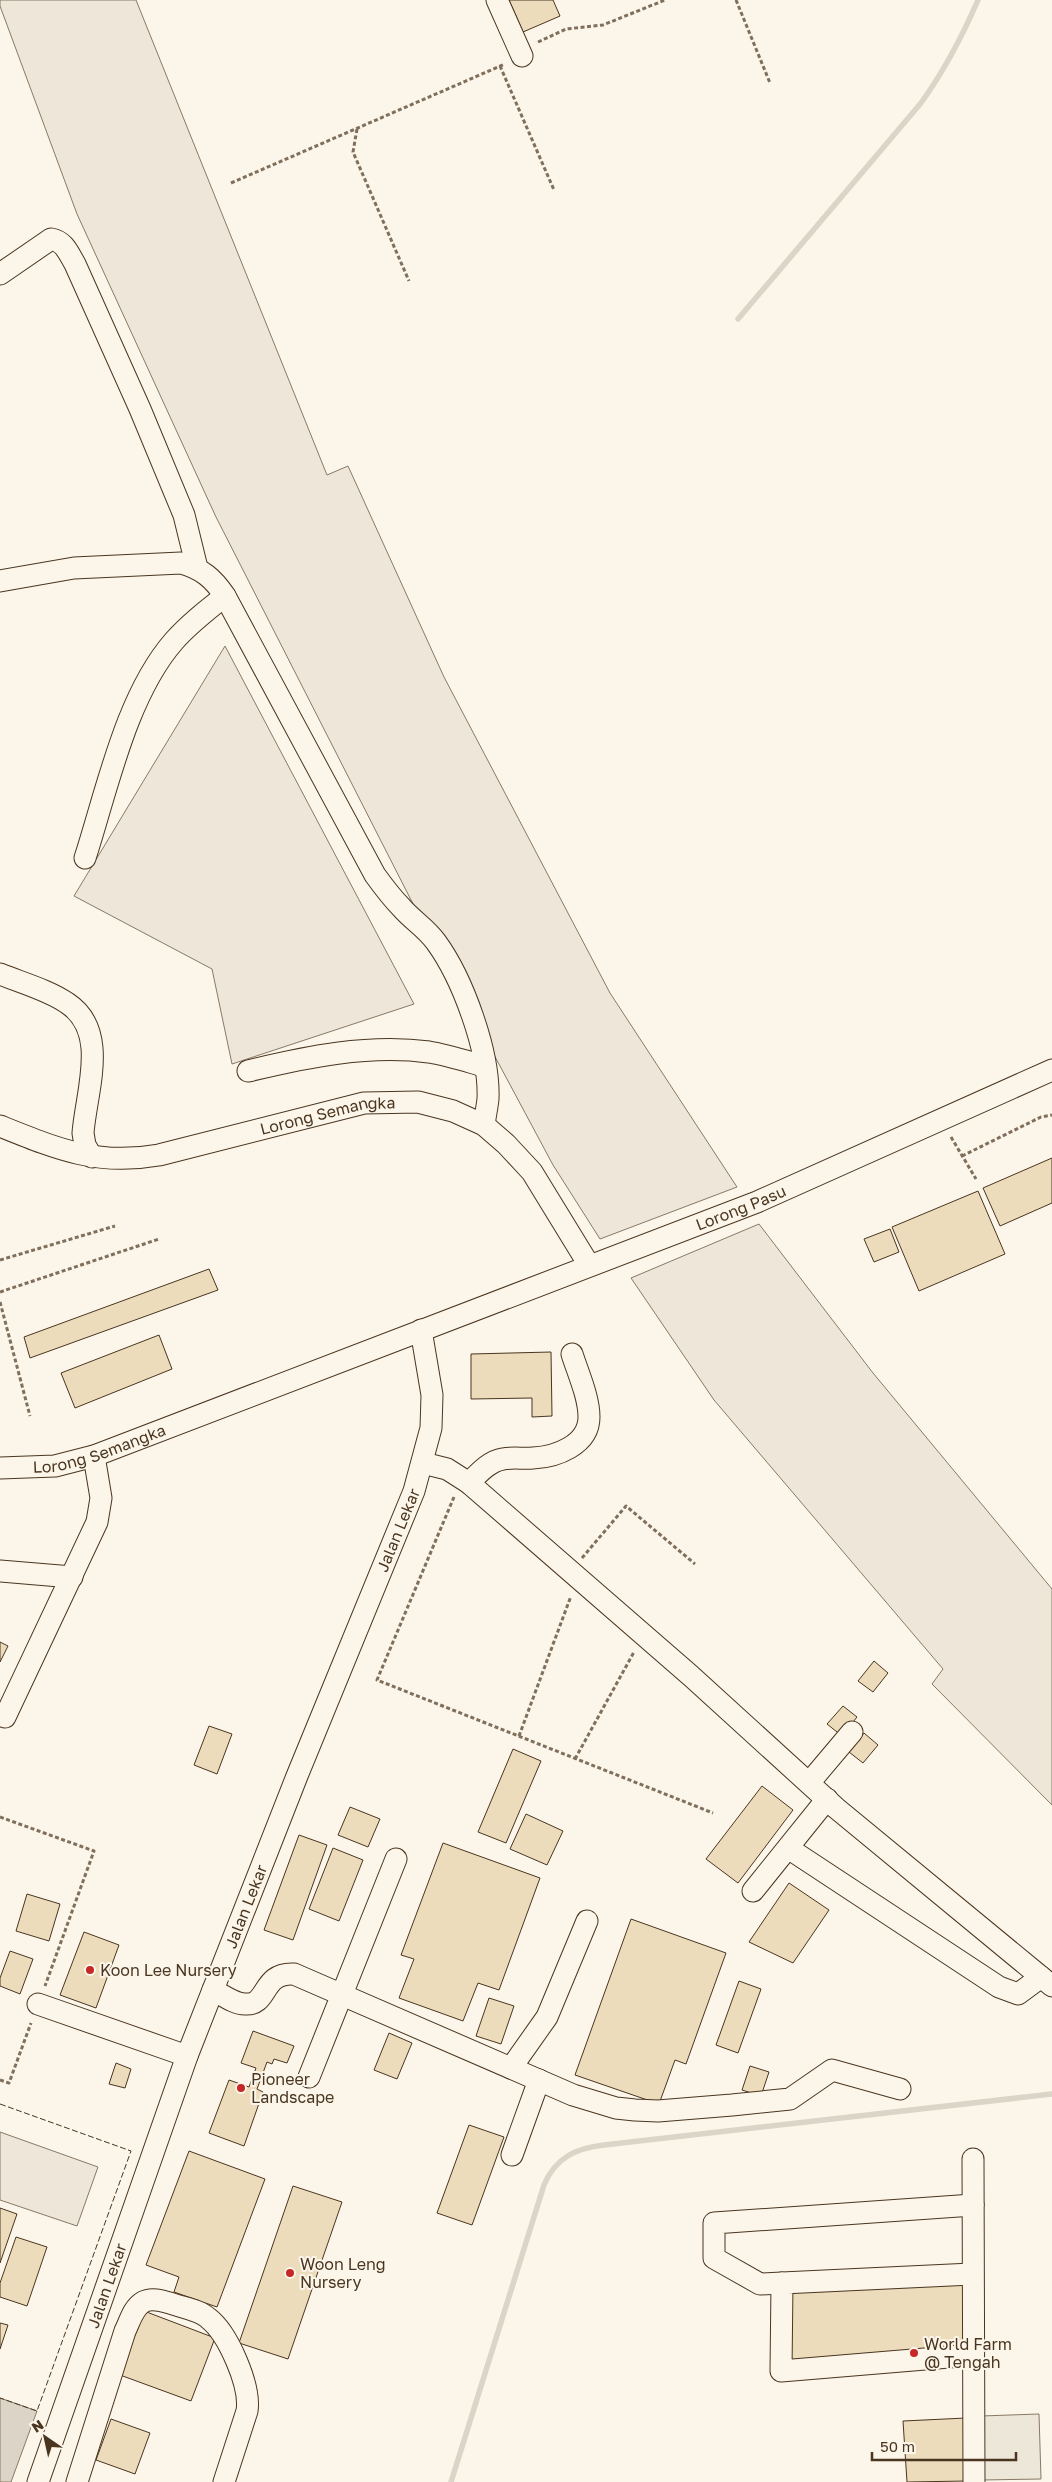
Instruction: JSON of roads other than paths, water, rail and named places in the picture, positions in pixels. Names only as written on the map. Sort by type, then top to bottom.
[{"type":"street","points":[[497,0],[520,52]]},
{"type":"street","points":[[0,274],[51,239],[59,240],[65,246],[75,264],[140,409],[180,506],[197,568]]},
{"type":"street","points":[[0,581],[94,567],[181,563],[197,568],[214,580],[225,596],[375,875],[402,909],[423,925],[437,942],[452,969],[466,998],[478,1035],[488,1098],[484,1126]]},
{"type":"street","points":[[85,858],[132,709],[150,674],[174,642],[198,618],[225,596]]},
{"type":"street","points":[[0,974],[66,1002],[80,1013],[89,1030],[93,1047],[83,1133],[85,1145],[92,1157]]},
{"type":"street","points":[[248,1071],[304,1058],[390,1050],[430,1052],[484,1066]]},
{"type":"street","name":"Lorong Pasu","points":[[421,1330],[756,1202],[1052,1070]]},
{"type":"street","name":"Lorong Semangka","points":[[0,1126],[66,1152],[92,1157],[131,1160],[159,1155],[364,1103],[418,1102],[453,1111],[484,1126],[506,1144],[532,1172],[589,1265]]},
{"type":"street","name":"Lorong Semangka","points":[[0,1468],[55,1466],[94,1456],[421,1330]]},
{"type":"street","name":"Jalan Lekar","points":[[38,2482],[187,2056],[297,1776],[414,1491],[431,1428],[432,1395],[421,1330]]},
{"type":"street","points":[[469,1482],[493,1462],[502,1459],[535,1458],[557,1453],[579,1442],[585,1432],[589,1417],[572,1354]]},
{"type":"street","points":[[5,1718],[90,1538],[100,1510],[100,1487],[94,1456]]},
{"type":"street","points":[[423,1463],[447,1469],[469,1482],[827,1799],[1047,1981],[1018,1994],[999,1987],[788,1848]]},
{"type":"street","points":[[0,1571],[72,1577]]},
{"type":"street","points":[[809,1783],[852,1732]]},
{"type":"street","points":[[753,1891],[827,1799]]},
{"type":"street","points":[[309,2078],[396,1859]]},
{"type":"street","points":[[511,2068],[547,2016],[587,1921]]},
{"type":"street","points":[[213,1990],[237,2003],[251,2004],[259,2000],[274,1979],[288,1974],[301,1977],[573,2095],[616,2108],[658,2111],[790,2099],[832,2070],[900,2089]]},
{"type":"street","points":[[38,2004],[187,2056]]},
{"type":"street","points":[[512,2155],[539,2080]]},
{"type":"street","points":[[972,2159],[974,2482]]},
{"type":"street","points":[[972,2274],[760,2284],[714,2258],[714,2223],[973,2205]]},
{"type":"street","points":[[782,2283],[781,2372],[973,2355]]},
{"type":"street","points":[[78,2482],[131,2319],[139,2306],[145,2301],[157,2300],[201,2313],[209,2318],[218,2330],[244,2378],[248,2392],[247,2411],[224,2482]]},
{"type":"waterway","points":[[738,319],[921,103],[952,53],[978,0]]},
{"type":"waterway","points":[[451,2482],[544,2185],[560,2161],[576,2152],[594,2146],[1052,2094]]},
{"type":"place","name":"Koon Lee Nursery","points":[[90,1970]]},
{"type":"place","name":"Pioneer Landscape","points":[[241,2088]]},
{"type":"place","name":"Woon Leng Nursery","points":[[290,2273]]},
{"type":"place","name":"World Farm @ Tengah","points":[[914,2353]]}]
